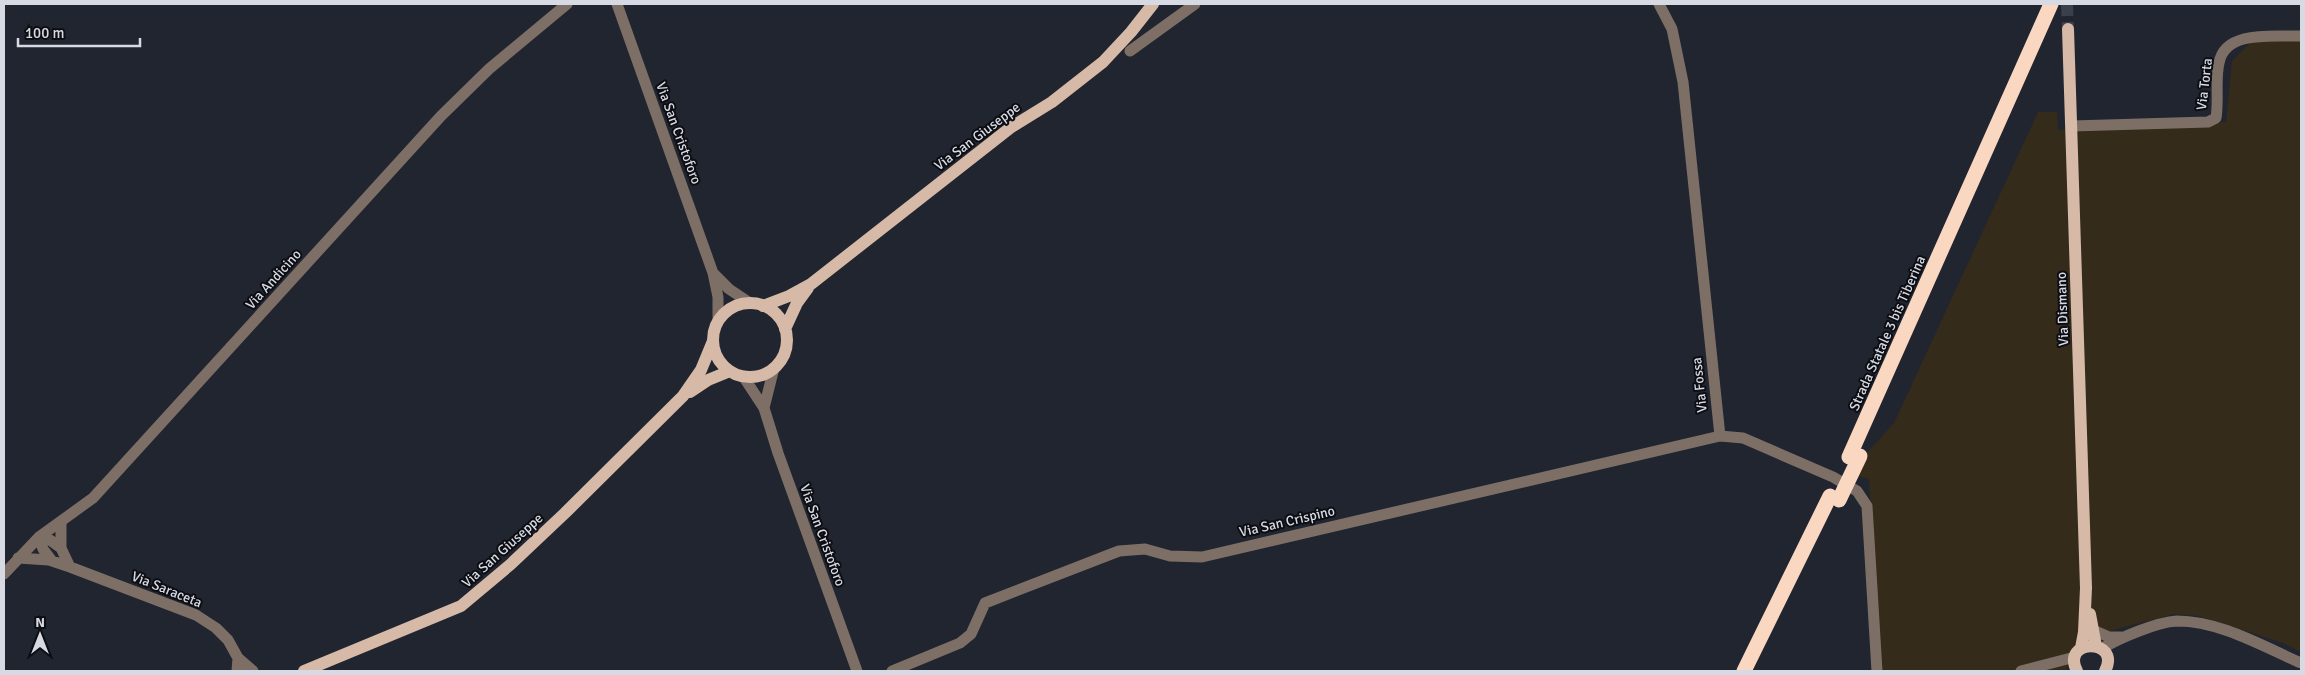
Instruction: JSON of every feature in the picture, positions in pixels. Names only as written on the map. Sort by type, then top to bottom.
[{"type":"highway","name":"Strada Statale 3 bis Tiberina","points":[[1855,457],[2051,4]]},
{"type":"highway","name":"Strada Statale 3 bis Tiberina","points":[[1755,671],[1855,457],[2061,4]]},
{"type":"highway","name":"Strada Statale 3 bis Tiberina","points":[[1744,671],[1835,498]]},
{"type":"main road","name":"Via San Giuseppe","points":[[763,306],[783,299],[811,284],[1010,128],[1052,102],[1103,62],[1131,32],[1153,4]]},
{"type":"main road","name":"Via Dismano","points":[[2068,29],[2086,588],[2084,632],[2077,661]]},
{"type":"main road","name":"Via San Giuseppe","points":[[785,329],[797,303],[811,284]]},
{"type":"main road","points":[[750,303],[763,306],[777,315],[785,329],[785,350],[774,368],[764,374],[743,376],[730,372],[718,358],[713,341],[718,321],[732,308],[750,303]]},
{"type":"main road","name":"Via San Giuseppe","points":[[304,671],[461,606],[511,564],[565,513],[683,396],[701,370],[713,341]]},
{"type":"main road","name":"Via San Giuseppe","points":[[683,396],[708,380],[730,372]]},
{"type":"main road","name":"Via Dismano","points":[[2086,588],[2093,630],[2102,656]]},
{"type":"main road","points":[[2077,661],[2102,656]]},
{"type":"street","name":"Via Andicino","points":[[4,574],[39,538],[93,498],[462,95],[567,4]]},
{"type":"street","name":"Via San Cristoforo","points":[[617,4],[713,273],[718,297],[718,321]]},
{"type":"street","points":[[1130,50],[1195,4]]},
{"type":"street","name":"Via Fossa","points":[[1660,4],[1672,29],[1683,82],[1720,436]]},
{"type":"street","name":"Via Torta","points":[[2072,126],[2208,122],[2216,118],[2219,62],[2225,50],[2235,41],[2246,38],[2301,36]]},
{"type":"street","name":"Via San Cristoforo","points":[[713,273],[729,290],[750,303]]},
{"type":"street","points":[[764,408],[774,368]]},
{"type":"street","name":"Via San Cristoforo","points":[[743,376],[764,408],[784,471],[857,671]]},
{"type":"street","points":[[1720,436],[1743,438],[1833,477],[1857,491],[1867,506],[1877,671]]},
{"type":"street","name":"Via San Crispino","points":[[892,671],[960,643],[971,634],[985,602],[1119,552],[1144,549],[1170,556],[1202,557],[1720,436]]},
{"type":"street","points":[[60,521],[61,548],[70,567]]},
{"type":"street","points":[[39,538],[50,540],[61,548]]},
{"type":"street","points":[[39,538],[43,549],[52,561]]},
{"type":"street","name":"Via Saraceta","points":[[18,558],[52,561],[196,615],[216,628],[228,640],[238,658],[251,671]]},
{"type":"street","points":[[2093,630],[2109,637],[2125,635],[2176,621],[2219,627],[2301,662]]},
{"type":"street","points":[[2102,656],[2125,635]]},
{"type":"street","points":[[237,671],[238,658]]},
{"type":"street","points":[[2021,671],[2043,665],[2077,661]]},
{"type":"shaded area","points":[[2301,40],[2301,652],[2283,643],[2199,616],[2174,614],[2091,636],[2068,662],[2067,671],[1881,671],[1869,479],[1857,476],[1865,455],[1894,423],[2038,112],[2057,112],[2058,130],[2226,122],[2232,61],[2251,42]]},
{"type":"tunnel","points":[[2067,4],[2068,29]]}]
